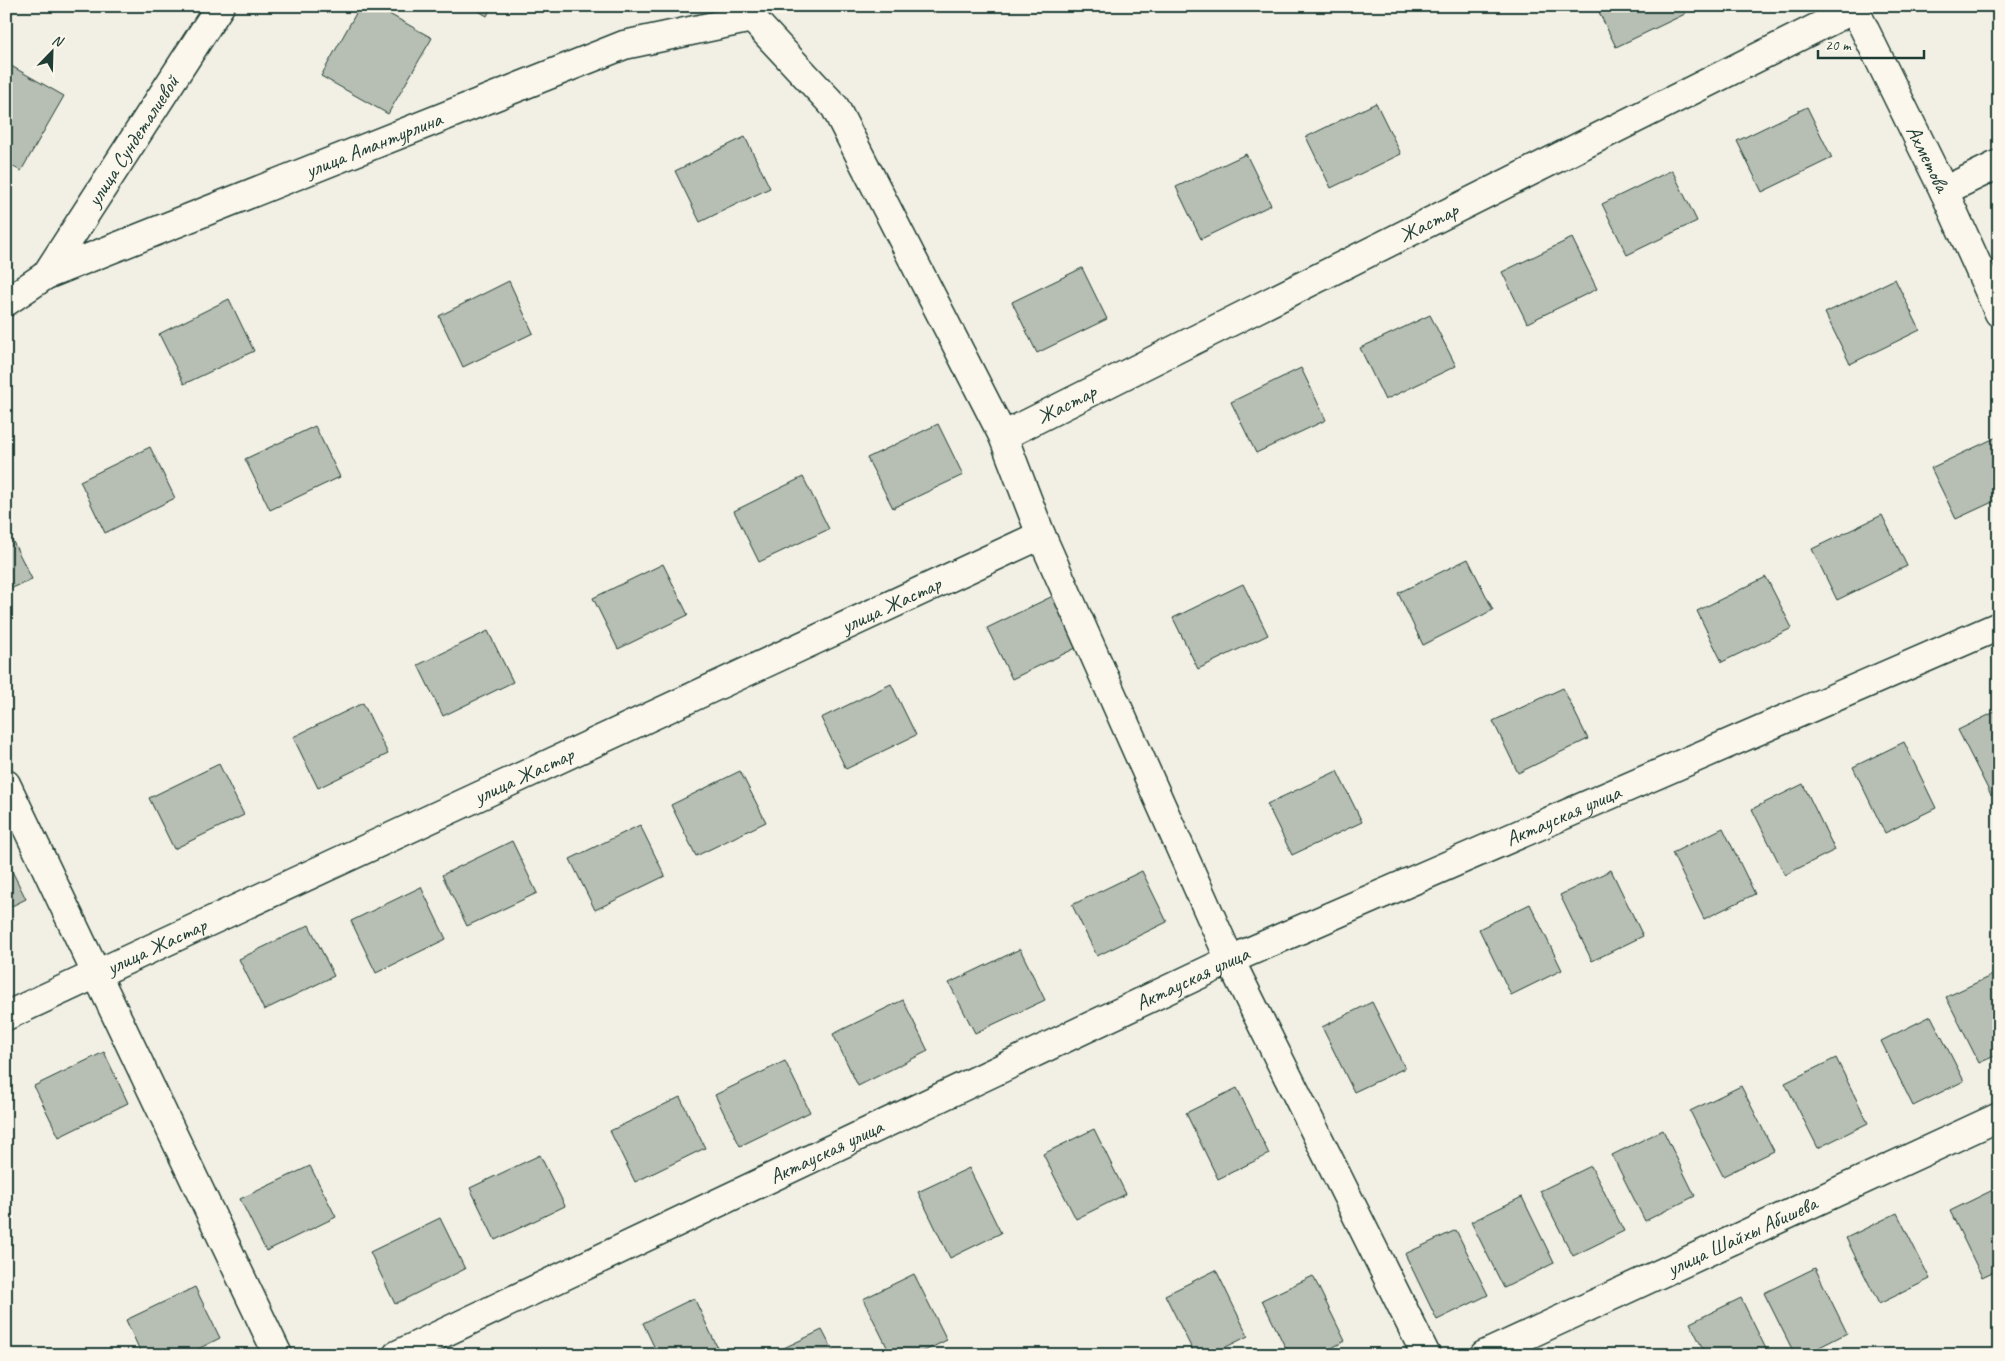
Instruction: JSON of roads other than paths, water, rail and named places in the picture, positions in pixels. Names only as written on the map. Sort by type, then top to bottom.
[{"type":"street","name":"улица Сундеталиевой","points":[[46,275],[220,6]]},
{"type":"street","name":"Ахметова","points":[[1854,7],[1944,191],[1999,313]]},
{"type":"street","name":"Жастар","points":[[1003,436],[1854,7]]},
{"type":"street","name":"улица Амантурлина","points":[[6,302],[46,275],[624,46],[755,12]]},
{"type":"street","points":[[755,12],[834,107],[1003,436],[1041,535],[1230,960],[1426,1355]]},
{"type":"street","points":[[1944,191],[1999,164]]},
{"type":"street","name":"улица Жастар","points":[[6,1016],[1041,535]]},
{"type":"street","name":"Актауская улица","points":[[397,1355],[1230,960],[1999,626]]},
{"type":"street","points":[[6,784],[278,1355]]},
{"type":"street","name":"улица Шайхы Абишева","points":[[1484,1355],[1999,1117]]}]
